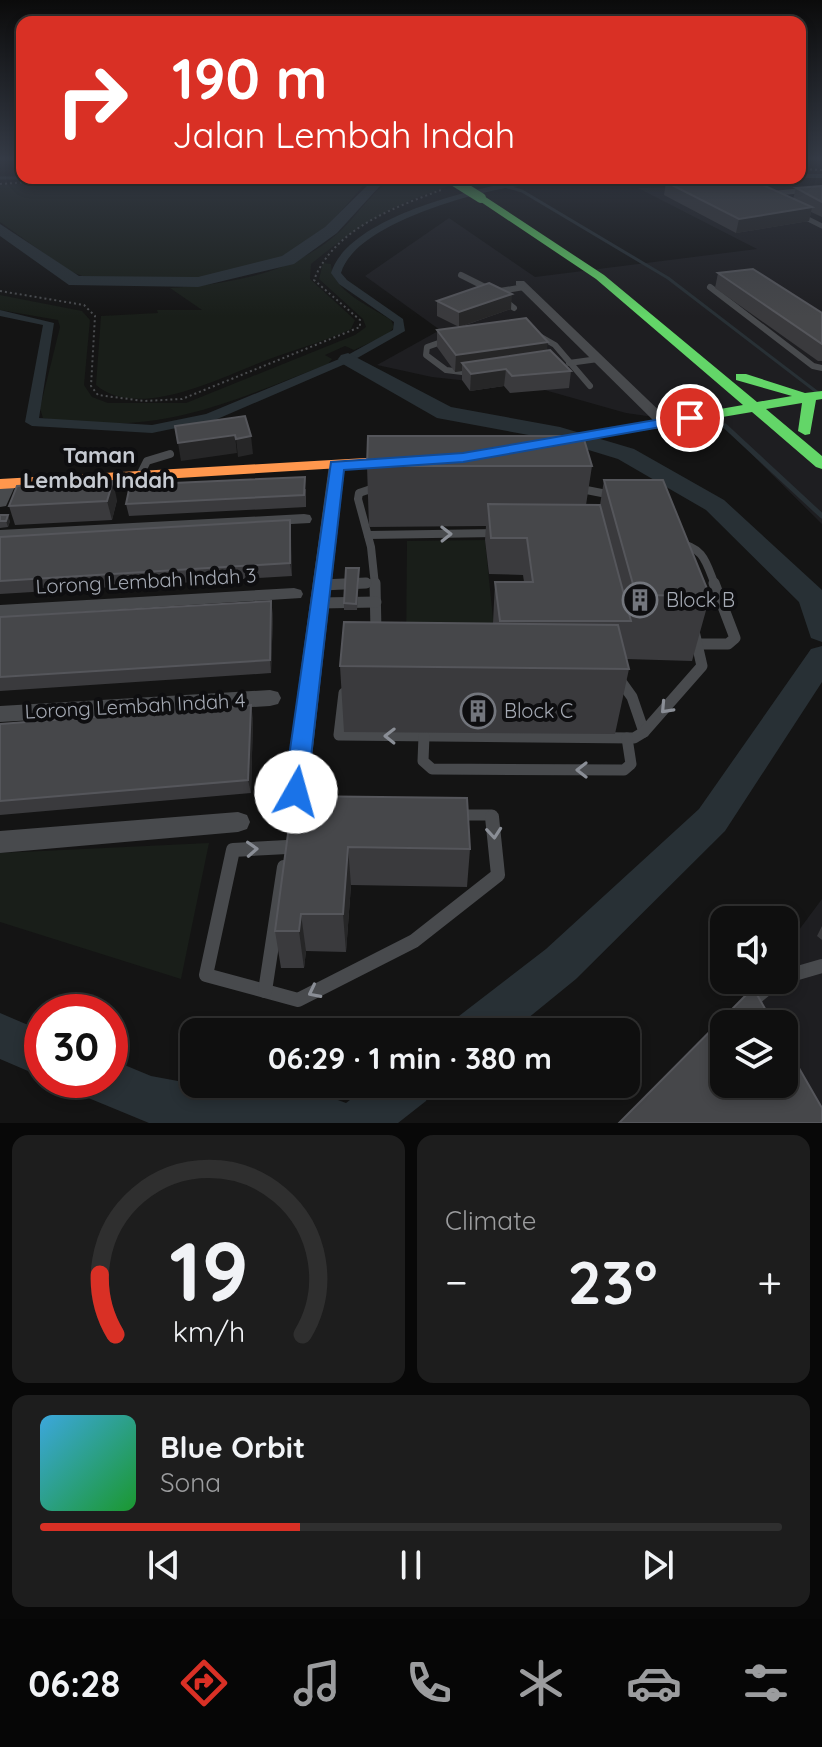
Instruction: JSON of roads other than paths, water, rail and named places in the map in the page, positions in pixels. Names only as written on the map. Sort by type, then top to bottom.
[{"type":"main road","points":[[508,211],[732,378],[798,434],[822,464]]},
{"type":"main road","points":[[732,378],[817,395]]},
{"type":"main road","points":[[715,413],[732,378]]},
{"type":"main road","points":[[531,447],[817,395]]},
{"type":"main road","points":[[798,434],[817,395]]},
{"type":"main road","points":[[715,413],[798,434],[822,445]]},
{"type":"main road","points":[[4,484],[415,460]]},
{"type":"street","points":[[522,285],[665,424]]},
{"type":"street","points":[[295,798],[337,465]]},
{"type":"street","points":[[0,502],[4,484]]},
{"type":"street","points":[[0,535],[304,519]]},
{"type":"street","name":"Lorong Lembah Indah 3","points":[[0,611],[294,594]]},
{"type":"street","name":"Lorong Lembah Indah 4","points":[[0,714],[270,698]]},
{"type":"street","points":[[0,842],[238,822]]},
{"type":"lane","points":[[796,214],[822,226]]},
{"type":"lane","points":[[461,275],[494,292],[514,308]]},
{"type":"lane","points":[[494,292],[522,285]]},
{"type":"lane","points":[[720,285],[710,287],[711,290],[813,366],[822,368]]},
{"type":"lane","points":[[519,330],[540,332],[590,386]]},
{"type":"lane","points":[[451,339],[427,347],[426,355],[433,365],[448,372],[481,371]]},
{"type":"lane","points":[[551,360],[598,359]]},
{"type":"lane","points":[[139,477],[147,461],[170,454]]},
{"type":"lane","points":[[375,649],[376,602],[368,535],[358,516],[359,493],[366,488],[390,487]]},
{"type":"lane","points":[[565,488],[610,494],[620,500]]},
{"type":"lane","points":[[585,489],[587,503]]},
{"type":"lane","points":[[368,535],[511,533]]},
{"type":"lane","points":[[670,557],[665,542],[691,545],[702,552],[735,638],[728,644],[699,644]]},
{"type":"lane","points":[[321,594],[373,583]]},
{"type":"lane","points":[[321,594],[376,602]]},
{"type":"lane","points":[[345,684],[339,735],[627,738],[644,732],[702,666],[699,644],[689,615]]},
{"type":"lane","points":[[610,668],[626,683],[644,732]]},
{"type":"lane","points":[[424,736],[423,761],[432,769],[624,770],[631,764],[627,738]]},
{"type":"lane","points":[[265,991],[288,842],[233,850],[206,975],[298,1000],[414,941],[498,875],[492,815],[447,815]]},
{"type":"lane","points":[[798,973],[822,966]]},
{"type":"lane","points":[[758,1010],[753,1000],[760,994]]},
{"type":"waterway","points":[[0,229],[75,281],[198,282],[288,260],[331,230],[348,211]]},
{"type":"waterway","points":[[0,313],[49,323],[32,422],[152,429],[210,417],[348,359],[399,331],[399,321],[343,282],[336,273],[346,253],[357,243],[416,211]]},
{"type":"waterway","points":[[556,211],[668,278],[822,396]]},
{"type":"waterway","points":[[348,359],[445,413],[560,434],[626,454],[715,505],[813,598],[822,631]]},
{"type":"waterway","points":[[725,426],[822,516]]},
{"type":"waterway","points":[[493,1018],[561,964],[712,820],[822,657]]},
{"type":"waterway","points":[[0,1036],[24,1046]]},
{"type":"waterway","points":[[128,1090],[151,1100],[335,1123]]},
{"type":"waterway","points":[[360,1123],[391,1098]]},
{"type":"place","name":"Block B","points":[[640,600]]},
{"type":"place","name":"Block C","points":[[478,711]]},
{"type":"district","name":"Taman Lembah Indah","points":[[99,468]]}]
